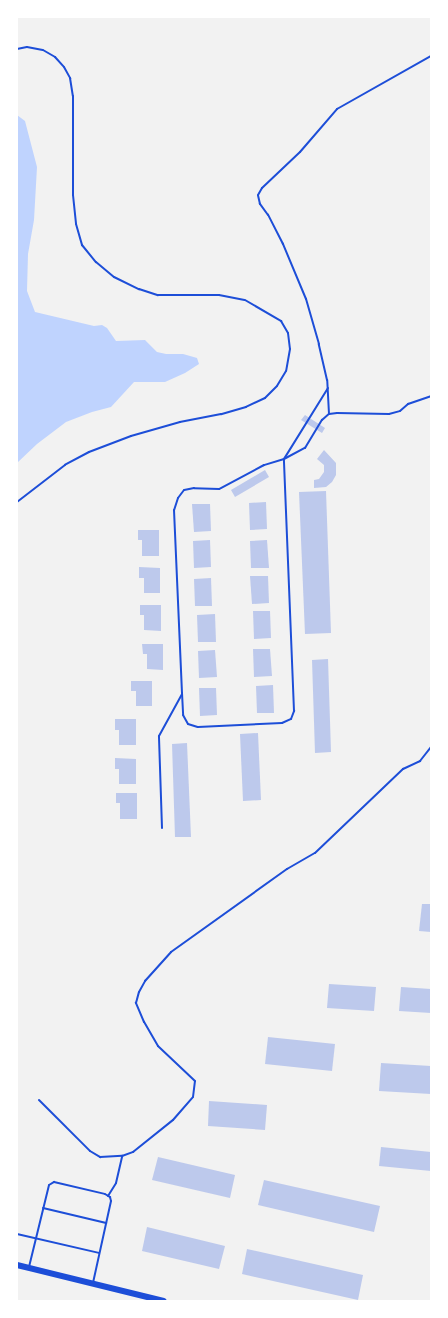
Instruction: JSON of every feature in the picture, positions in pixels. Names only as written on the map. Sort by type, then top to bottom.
[{"type":"main road","points":[[17,1265],[164,1301]]},
{"type":"lane","points":[[330,414],[328,388],[319,344],[306,300],[283,244],[268,215],[260,204],[258,195],[262,188],[300,152],[337,109],[431,56]]},
{"type":"lane","points":[[328,388],[284,459],[294,711],[291,719],[282,722],[198,727],[188,724],[183,715],[182,693],[174,510],[178,498],[184,490],[194,488],[219,489],[264,465],[284,459],[305,448],[322,420],[330,414],[389,414],[400,411],[408,404],[431,396]]},
{"type":"lane","points":[[162,828],[159,736],[182,693]]},
{"type":"lane","points":[[39,1100],[90,1151],[100,1157],[122,1156],[133,1152],[173,1120],[193,1097],[195,1081],[158,1046],[136,1003],[139,992],[145,981],[171,952],[280,874],[315,853],[403,769],[420,761],[431,747]]},
{"type":"lane","points":[[108,1196],[116,1183],[122,1156]]},
{"type":"lane","points":[[28,1268],[48,1187],[54,1182],[108,1196],[111,1201],[92,1284]]},
{"type":"lane","points":[[43,1208],[106,1223]]},
{"type":"lane","points":[[17,1234],[99,1253]]},
{"type":"path","points":[[17,49],[27,47],[43,50],[55,57],[64,67],[70,78],[73,96],[73,195],[76,224],[82,245],[96,262],[114,277],[138,289],[158,295],[219,295],[245,300],[281,321],[288,333],[290,349],[286,371],[277,386],[265,398],[246,407],[221,414],[180,422],[131,436],[89,452],[65,466],[17,502]]},
{"type":"water","points":[[17,115],[25,121],[37,167],[34,220],[28,254],[27,291],[35,312],[94,326],[102,325],[107,328],[116,341],[145,340],[157,352],[166,354],[183,354],[197,358],[199,364],[185,373],[165,382],[134,382],[111,407],[92,412],[66,422],[37,444],[17,463]]},
{"type":"building","points":[[305,415],[325,428],[322,433],[301,420]]},
{"type":"building","points":[[324,450],[336,463],[336,475],[332,482],[326,487],[314,488],[314,480],[319,479],[324,472],[324,465],[317,459]]},
{"type":"building","points":[[265,470],[269,477],[235,497],[231,490]]},
{"type":"building","points":[[326,491],[331,633],[305,634],[299,492]]},
{"type":"building","points":[[266,502],[267,529],[250,530],[249,503]]},
{"type":"building","points":[[192,504],[210,504],[211,531],[194,532]]},
{"type":"building","points":[[138,530],[159,530],[159,556],[142,556],[142,540],[138,540]]},
{"type":"building","points":[[210,540],[211,567],[194,568],[193,541]]},
{"type":"building","points":[[267,540],[269,568],[251,568],[250,541]]},
{"type":"building","points":[[139,567],[160,568],[160,593],[144,593],[144,578],[139,578]]},
{"type":"building","points":[[250,576],[268,576],[269,603],[252,604]]},
{"type":"building","points":[[211,578],[212,606],[195,606],[194,579]]},
{"type":"building","points":[[140,605],[161,605],[161,631],[144,630],[144,615],[140,615]]},
{"type":"building","points":[[253,611],[270,611],[271,638],[254,639]]},
{"type":"building","points":[[215,614],[216,642],[198,642],[197,615]]},
{"type":"building","points":[[142,644],[163,644],[163,670],[147,669],[147,654],[143,654]]},
{"type":"building","points":[[253,649],[270,649],[272,676],[254,677]]},
{"type":"building","points":[[215,650],[217,677],[199,678],[198,651]]},
{"type":"building","points":[[328,659],[331,752],[315,753],[312,660]]},
{"type":"building","points":[[131,681],[152,681],[152,706],[136,706],[136,691],[131,691]]},
{"type":"building","points":[[273,685],[274,713],[257,713],[256,686]]},
{"type":"building","points":[[199,688],[216,688],[217,715],[200,716]]},
{"type":"building","points":[[115,719],[136,719],[136,745],[119,745],[119,730],[115,730]]},
{"type":"building","points":[[258,733],[261,800],[243,801],[240,734]]},
{"type":"building","points":[[187,743],[191,837],[175,837],[172,744]]},
{"type":"building","points":[[115,758],[136,759],[136,784],[119,784],[119,769],[115,769]]},
{"type":"building","points":[[116,793],[137,793],[137,819],[120,819],[120,803],[116,803]]},
{"type":"building","points":[[422,904],[431,904],[431,932],[419,931]]},
{"type":"building","points":[[329,984],[376,987],[374,1011],[327,1008]]},
{"type":"building","points":[[401,987],[431,989],[431,1013],[399,1011]]},
{"type":"building","points":[[268,1037],[335,1044],[332,1071],[265,1064]]},
{"type":"building","points":[[381,1063],[431,1066],[431,1094],[379,1091]]},
{"type":"building","points":[[209,1101],[267,1105],[265,1130],[208,1126]]},
{"type":"building","points":[[381,1147],[431,1152],[431,1171],[379,1166]]},
{"type":"building","points":[[158,1157],[235,1175],[230,1198],[152,1180]]},
{"type":"building","points":[[264,1180],[380,1206],[374,1232],[258,1205]]},
{"type":"building","points":[[147,1227],[225,1246],[219,1269],[142,1251]]},
{"type":"building","points":[[247,1249],[363,1275],[358,1300],[242,1274]]}]
